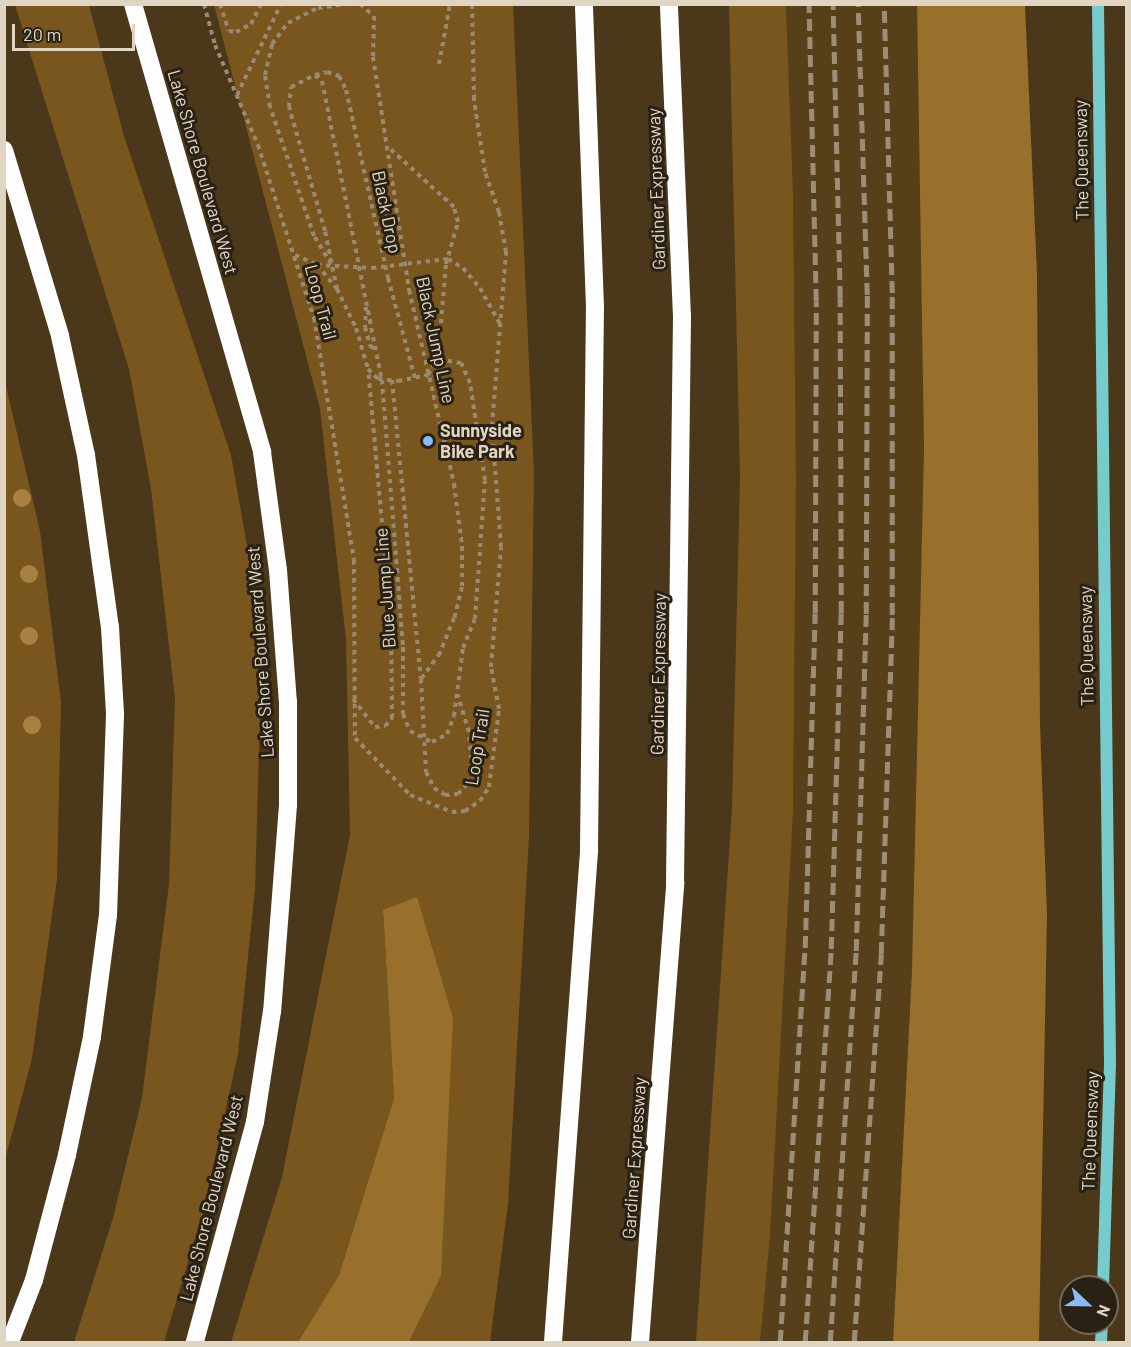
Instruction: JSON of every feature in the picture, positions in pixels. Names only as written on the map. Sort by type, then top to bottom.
[{"type":"highway","name":"Lake Shore Boulevard West","points":[[133,4],[262,452],[278,570],[288,702],[288,805],[272,1011],[255,1122],[195,1342]]},
{"type":"highway","points":[[553,1342],[589,837],[595,307],[584,4]]},
{"type":"highway","name":"Gardiner Expressway","points":[[640,1342],[675,870],[682,317],[669,4]]},
{"type":"highway","points":[[4,150],[60,336],[86,455],[110,627],[114,715],[108,915],[92,1038],[34,1280],[10,1342]]},
{"type":"main road","name":"The Queensway","points":[[1098,4],[1110,1064],[1103,1275]]},
{"type":"path","name":"Loop Trail","points":[[204,4],[236,96],[258,145],[314,318],[354,560],[355,738],[410,795],[452,812],[465,811],[480,801],[489,787],[499,709],[491,667],[501,547],[494,480],[492,426],[506,252],[499,212],[485,172],[474,99],[472,4]]},
{"type":"path","points":[[220,4],[229,31],[236,32],[251,24],[261,4]]},
{"type":"path","points":[[236,96],[281,4]]},
{"type":"path","points":[[332,266],[314,236],[270,107],[266,75],[272,44],[288,23],[318,8],[345,4]]},
{"type":"path","name":"Black Jump Line","points":[[360,4],[374,16],[373,57],[406,263],[428,375],[454,484],[462,587],[440,653],[421,679]]},
{"type":"path","points":[[440,64],[450,4]]},
{"type":"path","name":"Black Drop","points":[[315,75],[327,72],[339,76],[346,90],[385,266],[415,378]]},
{"type":"path","points":[[353,699],[375,727],[386,726],[392,718],[391,621],[368,369],[356,328],[337,289],[289,107],[291,87],[315,75],[322,81],[358,267],[374,328],[376,349]]},
{"type":"path","points":[[368,369],[382,380],[415,378],[428,375],[438,359],[448,259],[458,222],[454,207],[387,146]]},
{"type":"path","points":[[295,254],[316,265],[337,289]]},
{"type":"path","points":[[316,265],[385,266],[448,259],[463,268],[480,288],[500,325]]},
{"type":"path","points":[[366,303],[365,327],[370,346],[376,349]]},
{"type":"path","name":"Blue Jump Line","points":[[376,349],[382,380],[404,647],[403,714],[410,731],[426,741]]},
{"type":"path","points":[[426,741],[432,742],[447,734],[454,716],[463,648],[475,619],[485,480],[470,383],[461,363],[438,359]]},
{"type":"path","points":[[392,380],[421,679],[426,772],[434,788],[445,795],[458,794],[468,783],[472,768],[469,732],[458,693]]},
{"type":"path","points":[[485,480],[494,480]]},
{"type":"shaded area","points":[[15,5],[89,5],[124,136],[231,455],[254,585],[260,714],[255,889],[238,1054],[203,1212],[164,1342],[74,1342],[113,1218],[142,1098],[169,884],[175,698],[151,489],[129,369]]},
{"type":"shaded area","name":"Sunnyside Bike Park","points":[[214,5],[513,5],[534,473],[529,837],[508,1204],[490,1342],[409,1342],[441,1276],[383,910],[394,1098],[339,1275],[298,1342],[231,1342],[282,1177],[350,835],[346,639],[320,409]]},
{"type":"shaded area","points":[[729,5],[786,5],[793,193],[796,481],[793,813],[770,1237],[760,1342],[696,1342],[732,808],[740,477]]},
{"type":"shaded area","points":[[786,5],[917,5],[924,447],[912,970],[893,1342],[760,1342],[770,1237],[793,813],[796,481],[793,193]]},
{"type":"shaded area","points":[[917,5],[1025,5],[1037,273],[1040,725],[1047,915],[1039,1342],[893,1342],[912,970],[924,447]]},
{"type":"shaded area","points":[[5,382],[40,531],[61,702],[57,879],[32,1059],[5,1160]]},
{"type":"shaded area","points":[[417,897],[453,1018],[441,1276],[409,1342],[298,1342],[339,1275],[394,1098],[383,910]]},
{"type":"railway","points":[[780,1342],[805,948],[815,613],[816,301],[809,4]]},
{"type":"railway","points":[[805,1342],[831,949],[841,613],[840,298],[833,4]]},
{"type":"railway","points":[[830,1342],[856,951],[866,614],[867,295],[858,4]]},
{"type":"railway","points":[[854,1342],[881,954],[892,615],[892,293],[884,4]]},
{"type":"place","name":"Sunnyside Bike Park","points":[[428,441]]}]
